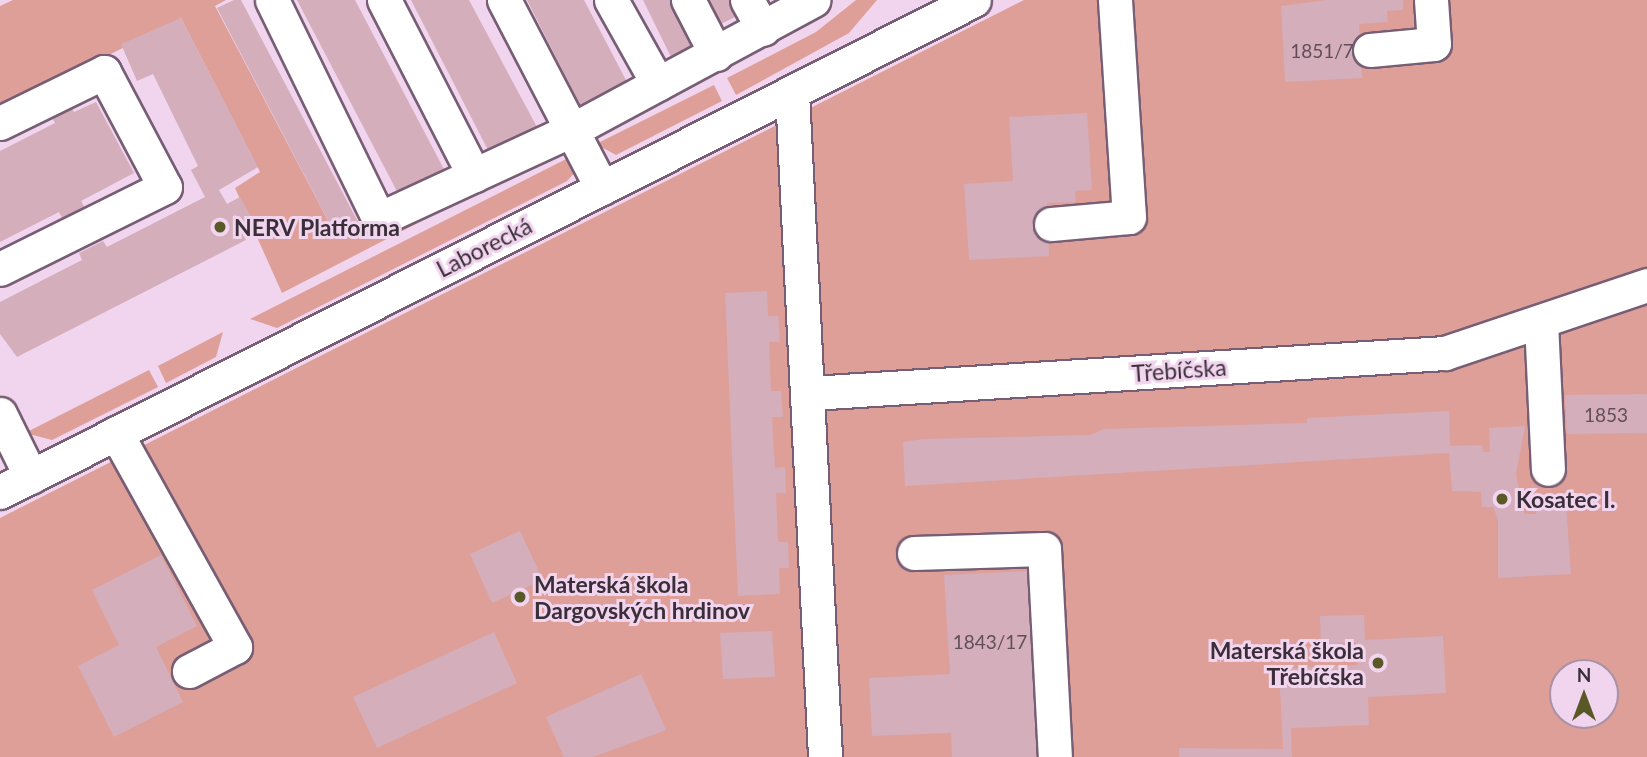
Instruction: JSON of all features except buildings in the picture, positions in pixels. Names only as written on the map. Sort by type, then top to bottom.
[{"type":"street","points":[[272,0],[379,219],[574,129],[814,0]]},
{"type":"street","points":[[384,0],[474,175]]},
{"type":"street","points":[[503,0],[574,129],[602,188]]},
{"type":"street","points":[[611,0],[658,84]]},
{"type":"street","points":[[688,0],[716,54]]},
{"type":"street","points":[[747,0],[763,29]]},
{"type":"street","points":[[1051,224],[1129,217],[1115,0]]},
{"type":"street","points":[[1370,50],[1434,44],[1431,0]]},
{"type":"street","name":"Laborecká","points":[[0,492],[970,1]]},
{"type":"street","points":[[0,123],[104,72],[165,187],[0,269]]},
{"type":"street","points":[[792,93],[811,393],[825,757]]},
{"type":"street","points":[[1548,469],[1541,322],[1647,285]]},
{"type":"street","name":"Třebíčska","points":[[811,393],[1445,353],[1541,322]]},
{"type":"street","points":[[0,414],[31,477]]},
{"type":"street","points":[[116,433],[234,647],[189,671]]},
{"type":"street","points":[[914,553],[1044,549],[1055,757]]},
{"type":"shaded area","points":[[13,0],[226,0],[215,6],[334,232],[357,220],[366,238],[551,143],[571,144],[282,293],[235,188],[260,172],[181,18],[0,111],[0,6]]},
{"type":"shaded area","points":[[856,0],[877,0],[849,33],[736,95],[727,78],[816,32]]},
{"type":"shaded area","points":[[1024,0],[1647,0],[1647,757],[0,757],[0,518]]},
{"type":"shaded area","points":[[714,85],[722,101],[616,155],[596,144]]},
{"type":"shaded area","points":[[578,153],[577,170],[567,181],[277,328],[250,319]]},
{"type":"shaded area","points":[[223,332],[216,357],[166,383],[158,366]]},
{"type":"shaded area","points":[[149,370],[158,387],[52,440],[25,433]]},
{"type":"place","name":"NERV Platforma","points":[[220,227]]},
{"type":"place","name":"Kosatec I.","points":[[1502,499]]},
{"type":"place","name":"Materská škola Dargovských hrdinov","points":[[520,597]]},
{"type":"place","name":"Materská škola Třebíčska","points":[[1378,663]]}]
